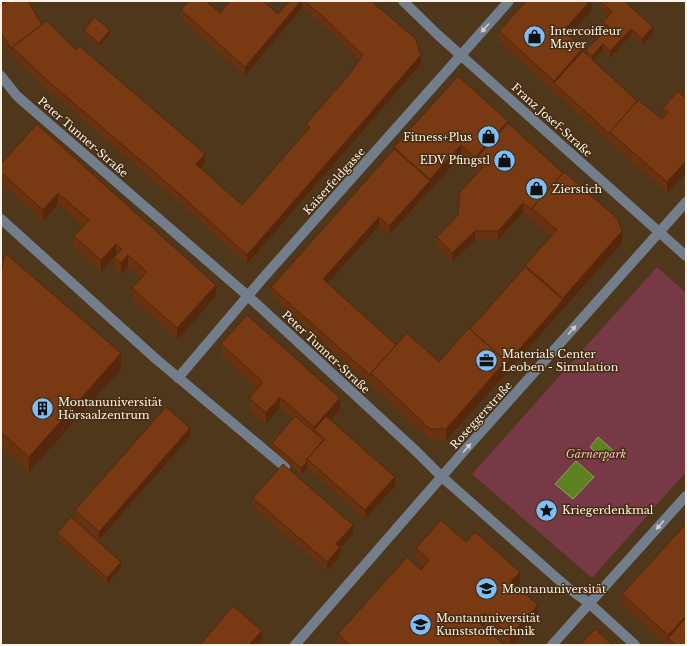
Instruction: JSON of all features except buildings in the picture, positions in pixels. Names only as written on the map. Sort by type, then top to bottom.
[{"type":"street","name":"Franz Josef-Straße","points":[[403,1],[438,35],[686,256]]},
{"type":"street","name":"Kaiserfeldgasse","points":[[178,378],[248,296],[509,1]]},
{"type":"street","name":"Peter Tunner-Straße","points":[[1,76],[17,96],[248,296],[417,452],[442,477],[568,588],[589,603],[635,645]]},
{"type":"street","name":"Roseggerstraße","points":[[297,644],[442,477],[686,202]]},
{"type":"street","points":[[1,219],[178,378],[285,467]]},
{"type":"street","points":[[552,645],[686,496]]},
{"type":"green space","name":"Gärnerpark","points":[[657,267],[686,293],[686,472],[592,578],[472,474]]},
{"type":"shaded area","points":[[598,437],[615,452],[606,462],[590,447]]},
{"type":"shaded area","points":[[576,461],[594,477],[573,499],[555,484]]},
{"type":"place","name":"Intercoiffeur Mayer","points":[[534,37]]},
{"type":"place","name":"Fitness+Plus","points":[[488,137]]},
{"type":"place","name":"EDV Pfingstl","points":[[505,160]]},
{"type":"place","name":"Zierstich","points":[[537,189]]},
{"type":"place","name":"Materials Center Leoben - Simulation","points":[[487,360]]},
{"type":"place","name":"Montanuniversität Hörsaalzentrum","points":[[43,408]]},
{"type":"place","name":"Kriegerdenkmal","points":[[547,510]]},
{"type":"place","name":"Montanuniversität","points":[[486,589]]},
{"type":"place","name":"Montanuniversität Kunststofftechnik","points":[[420,624]]}]
